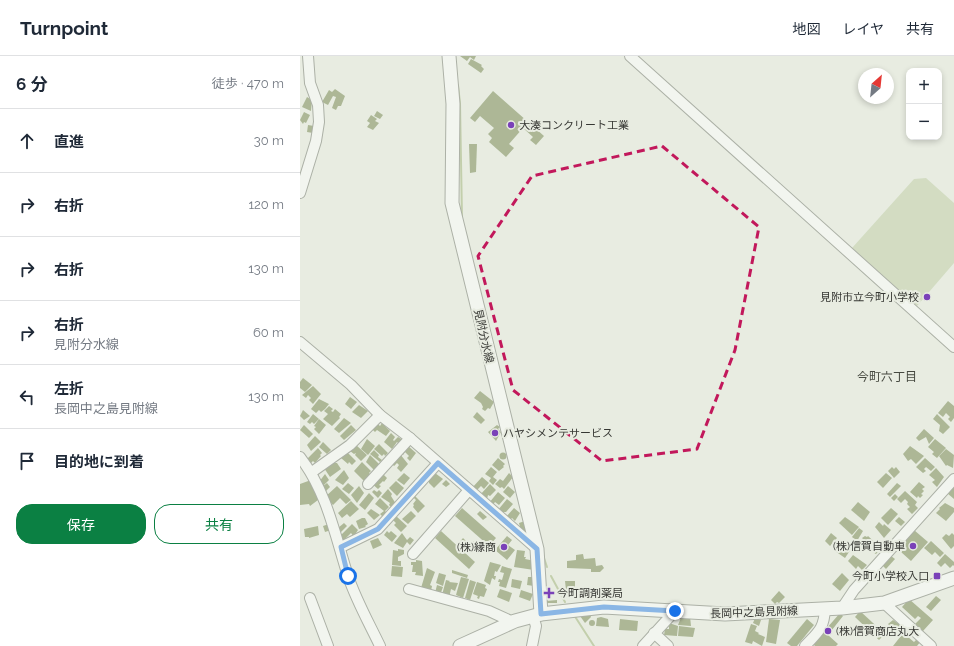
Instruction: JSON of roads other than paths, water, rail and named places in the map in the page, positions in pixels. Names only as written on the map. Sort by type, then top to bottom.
[{"type":"main road","name":"見附分水線","points":[[449,56],[454,112],[452,203],[537,549],[537,615]]},
{"type":"main road","name":"長岡中之島見附線","points":[[460,646],[512,622],[537,615],[604,607],[725,614],[842,608],[884,603],[954,578]]},
{"type":"street","points":[[300,193],[316,141],[319,122],[318,105],[310,83],[308,56]]},
{"type":"street","points":[[630,56],[954,347]]},
{"type":"street","points":[[300,342],[351,385],[380,415],[410,438],[537,549]]},
{"type":"street","points":[[312,472],[350,445],[380,415]]},
{"type":"street","points":[[368,484],[410,438]]},
{"type":"street","points":[[300,457],[312,472],[341,547],[348,576],[380,646]]},
{"type":"street","points":[[341,547],[378,529],[438,463]]},
{"type":"street","points":[[842,608],[854,590],[954,479]]},
{"type":"street","points":[[414,554],[469,490]]},
{"type":"street","points":[[409,589],[489,611],[512,622]]},
{"type":"street","points":[[310,598],[328,646]]},
{"type":"street","points":[[884,603],[931,646]]},
{"type":"street","points":[[805,646],[821,631],[825,620],[826,609]]},
{"type":"street","points":[[643,646],[675,611]]},
{"type":"street","points":[[532,646],[537,615]]},
{"type":"street","points":[[654,634],[668,646]]},
{"type":"waterway","points":[[458,85],[460,103],[462,218]]},
{"type":"waterway","points":[[543,555],[547,567]]},
{"type":"waterway","points":[[551,576],[565,602]]},
{"type":"waterway","points":[[574,615],[594,646]]},
{"type":"place","name":"大湊コンクリート工業","points":[[511,125]]},
{"type":"place","name":"見附市立今町小学校","points":[[927,297]]},
{"type":"place","name":"ハヤシメンテサービス","points":[[495,433]]},
{"type":"place","name":"(株)信賀自動車","points":[[913,546]]},
{"type":"place","name":"(株)縁商","points":[[504,547]]},
{"type":"place","name":"今町小学校入口","points":[[937,576]]},
{"type":"place","name":"今町調剤薬局","points":[[549,593]]},
{"type":"place","name":"(株)信賀商店丸大","points":[[828,631]]},
{"type":"district","name":"今町六丁目","points":[[887,377]]}]
